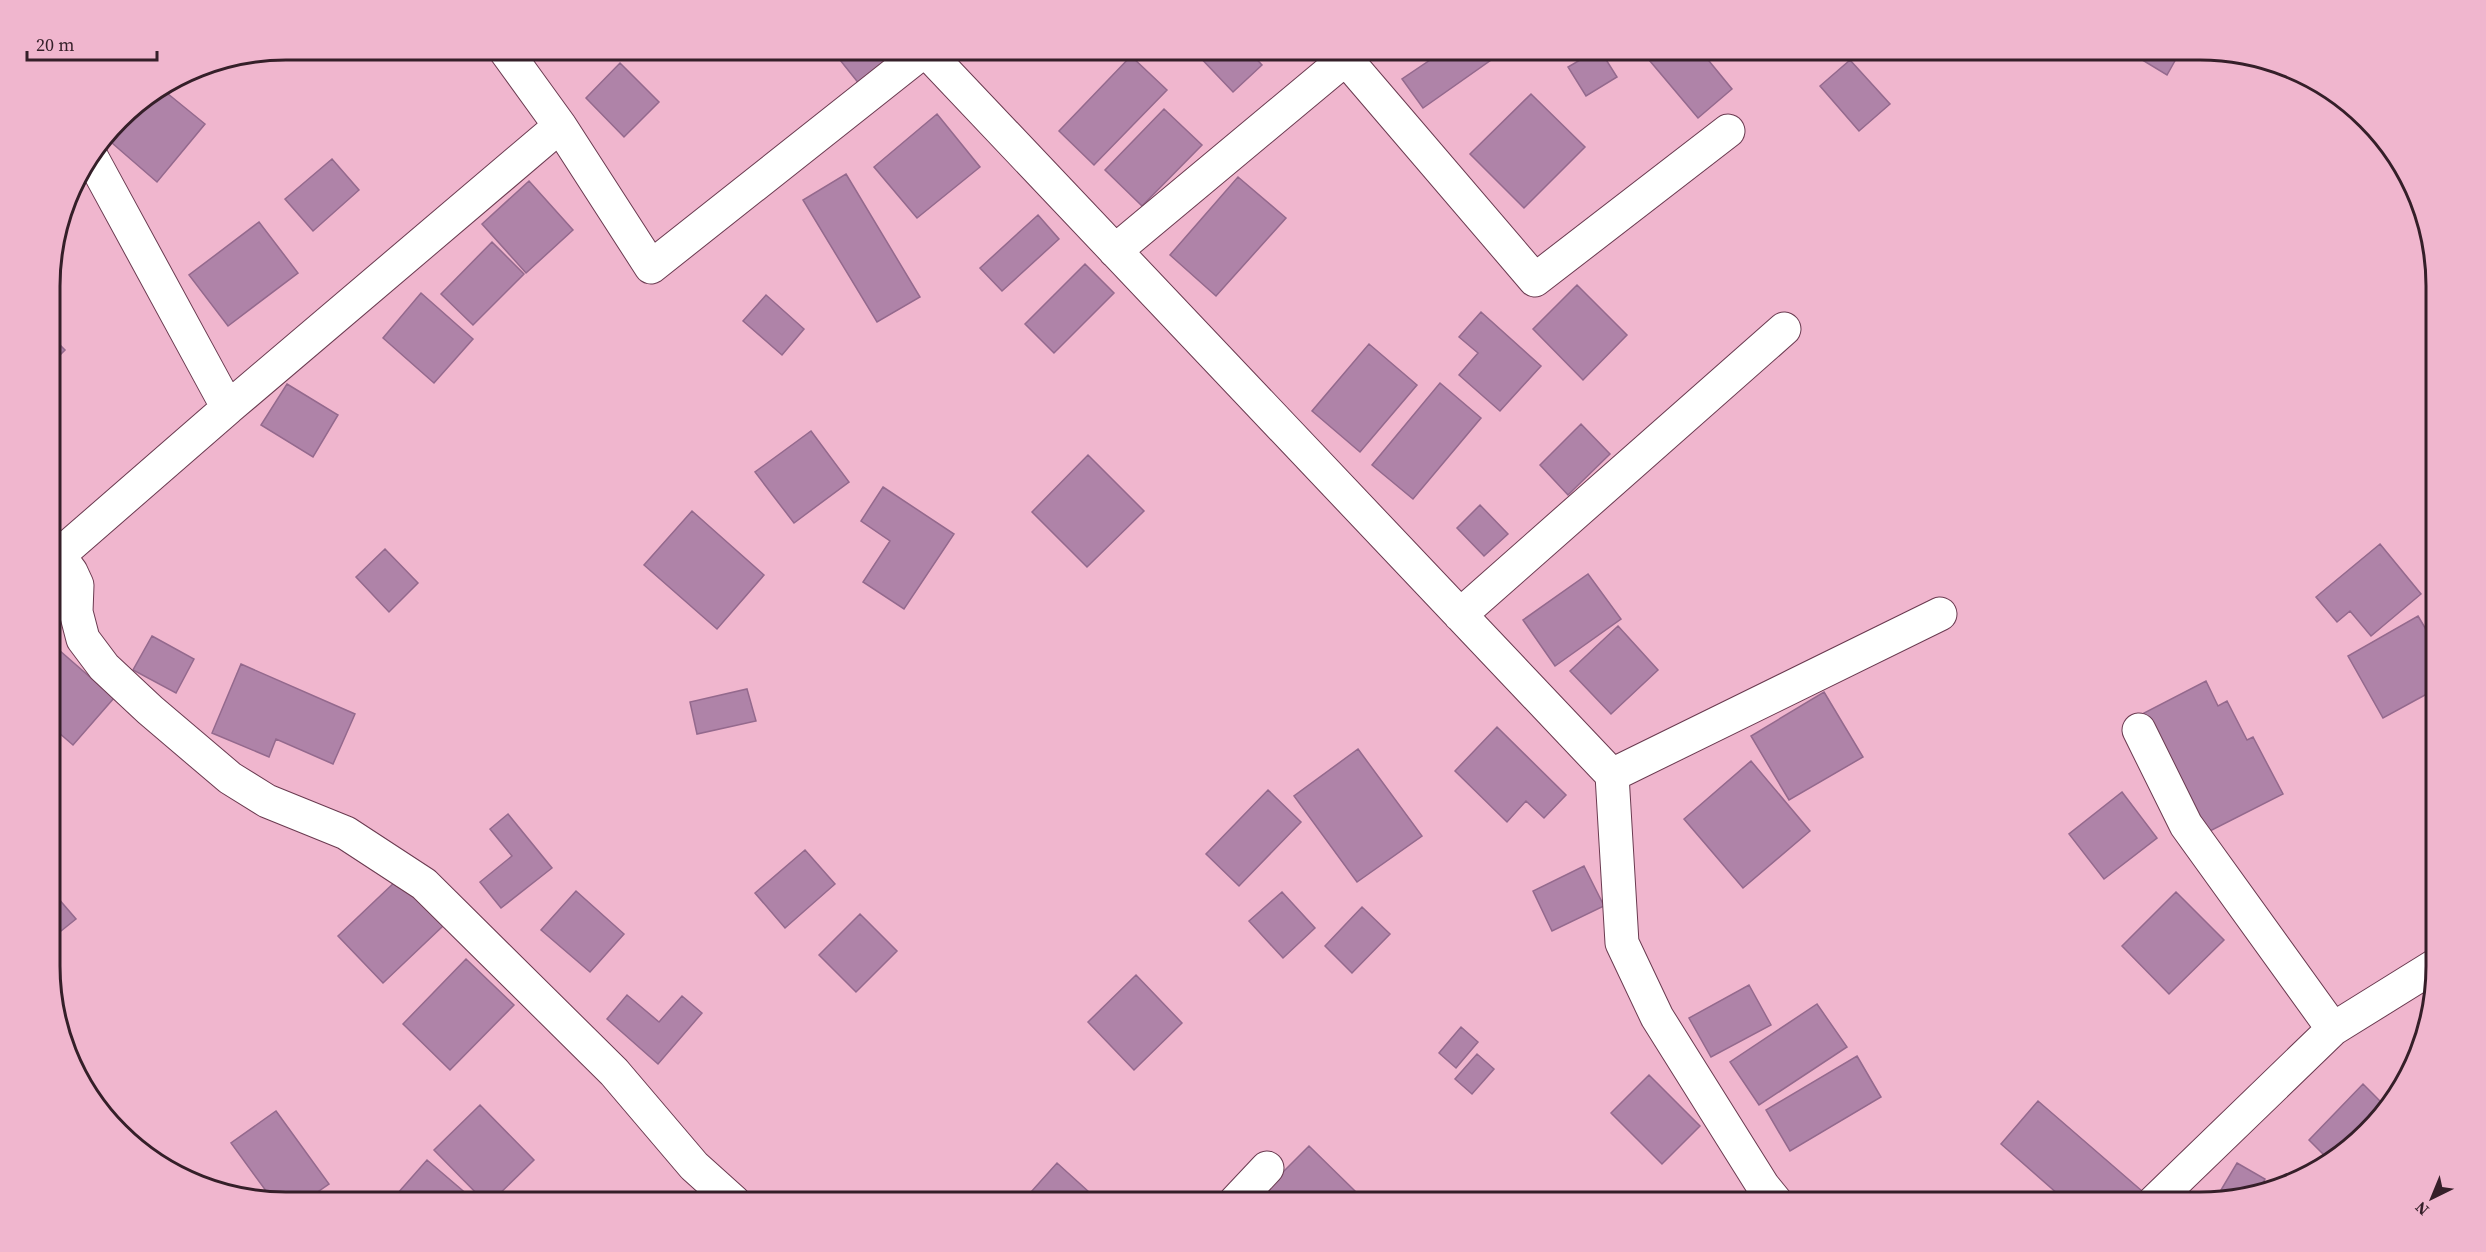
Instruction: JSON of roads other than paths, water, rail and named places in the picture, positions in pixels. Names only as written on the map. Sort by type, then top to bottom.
[{"type":"street","points":[[512,60],[560,126],[651,267],[912,60]]},
{"type":"street","points":[[934,60],[1612,775],[1622,943],[1657,1017],[1768,1192]]},
{"type":"street","points":[[1115,251],[1343,60]]},
{"type":"street","points":[[1355,60],[1535,280],[1728,131]]},
{"type":"street","points":[[60,546],[228,408],[560,126]]},
{"type":"street","points":[[96,165],[228,408]]},
{"type":"street","points":[[1460,615],[1784,329]]},
{"type":"street","points":[[60,558],[77,585],[76,612],[83,639],[104,667],[150,710],[230,778],[267,801],[346,833],[424,884],[614,1072],[694,1167],[723,1192]]},
{"type":"street","points":[[1612,775],[1940,614]]},
{"type":"street","points":[[2139,730],[2186,825],[2333,1029]]},
{"type":"street","points":[[2164,1192],[2333,1029],[2426,971]]},
{"type":"street","points":[[1244,1192],[1267,1167]]}]
